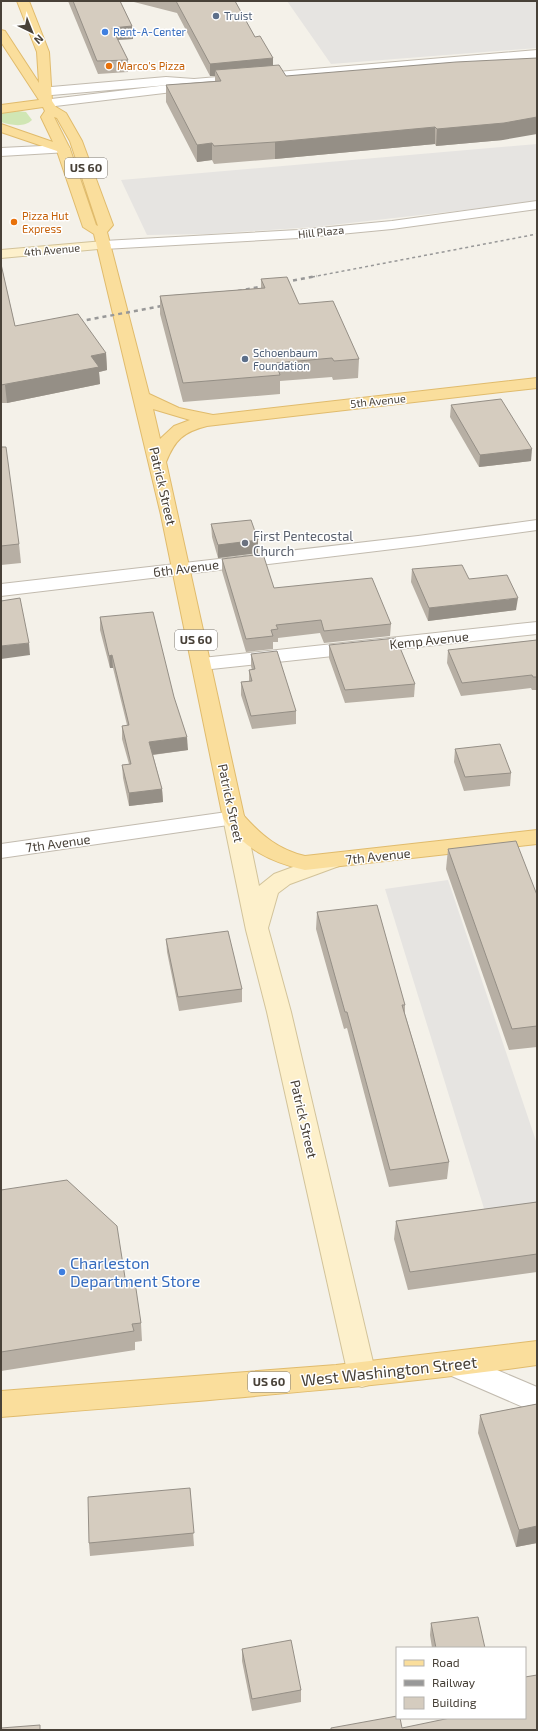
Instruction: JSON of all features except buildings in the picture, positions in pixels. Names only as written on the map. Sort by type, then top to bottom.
[{"type":"main road","points":[[1,109],[46,100],[43,52],[22,1]]},
{"type":"main road","name":"Patrick Street","points":[[2,36],[46,100],[62,116],[76,141],[106,225],[102,238],[119,314],[158,462],[234,818]]},
{"type":"main road","name":"US 60","points":[[46,100],[47,117],[63,149],[90,227],[102,238]]},
{"type":"main road","points":[[1,128],[38,142],[63,149]]},
{"type":"main road","name":"5th Avenue","points":[[218,419],[537,383]]},
{"type":"main road","points":[[142,397],[166,410],[182,414],[218,419]]},
{"type":"main road","points":[[158,462],[165,443],[178,430],[193,424],[218,419]]},
{"type":"main road","name":"US 60","points":[[234,818],[252,840],[266,850],[286,860],[305,863],[331,861]]},
{"type":"main road","name":"7th Avenue","points":[[331,861],[537,837]]},
{"type":"main road","name":"West Washington Street","points":[[1,1404],[362,1375],[457,1365],[537,1353]]},
{"type":"street","points":[[46,100],[81,89],[166,81],[194,83],[537,54]]},
{"type":"street","points":[[46,100],[174,88],[194,83]]},
{"type":"street","points":[[1,152],[63,149]]},
{"type":"street","name":"Hill Plaza","points":[[102,238],[298,234],[392,225],[537,205]]},
{"type":"street","name":"4th Avenue","points":[[1,254],[102,238]]},
{"type":"street","name":"6th Avenue","points":[[1,590],[418,541],[537,525]]},
{"type":"street","name":"Kemp Avenue","points":[[202,664],[537,628]]},
{"type":"street","name":"7th Avenue","points":[[1,851],[234,818]]},
{"type":"street","name":"Patrick Street","points":[[234,818],[257,930],[279,1012],[362,1375]]},
{"type":"street","name":"7th Avenue","points":[[257,930],[268,889],[282,879],[331,861]]},
{"type":"street","points":[[457,1365],[537,1400]]},
{"type":"green space","points":[[18,111],[26,112],[32,120],[29,123],[21,125],[1,122],[1,113]]},
{"type":"shaded area","points":[[287,1],[537,1],[537,48],[331,64]]},
{"type":"shaded area","points":[[537,144],[537,202],[314,227],[209,234],[147,235],[121,180]]},
{"type":"shaded area","points":[[448,880],[537,1144],[537,1207],[486,1215],[385,889]]},
{"type":"railway","points":[[312,277],[537,234]]},
{"type":"railway","points":[[238,291],[317,276]]},
{"type":"railway","points":[[71,323],[172,304]]},
{"type":"place","name":"Truist","points":[[216,16]]},
{"type":"place","name":"Rent-A-Center","points":[[105,32]]},
{"type":"place","name":"Marco's Pizza","points":[[109,66]]},
{"type":"place","name":"Pizza Hut Express","points":[[14,222]]},
{"type":"place","name":"Schoenbaum Foundation","points":[[245,359]]},
{"type":"place","name":"First Pentecostal Church","points":[[245,543]]},
{"type":"place","name":"Charleston Department Store","points":[[62,1272]]}]
